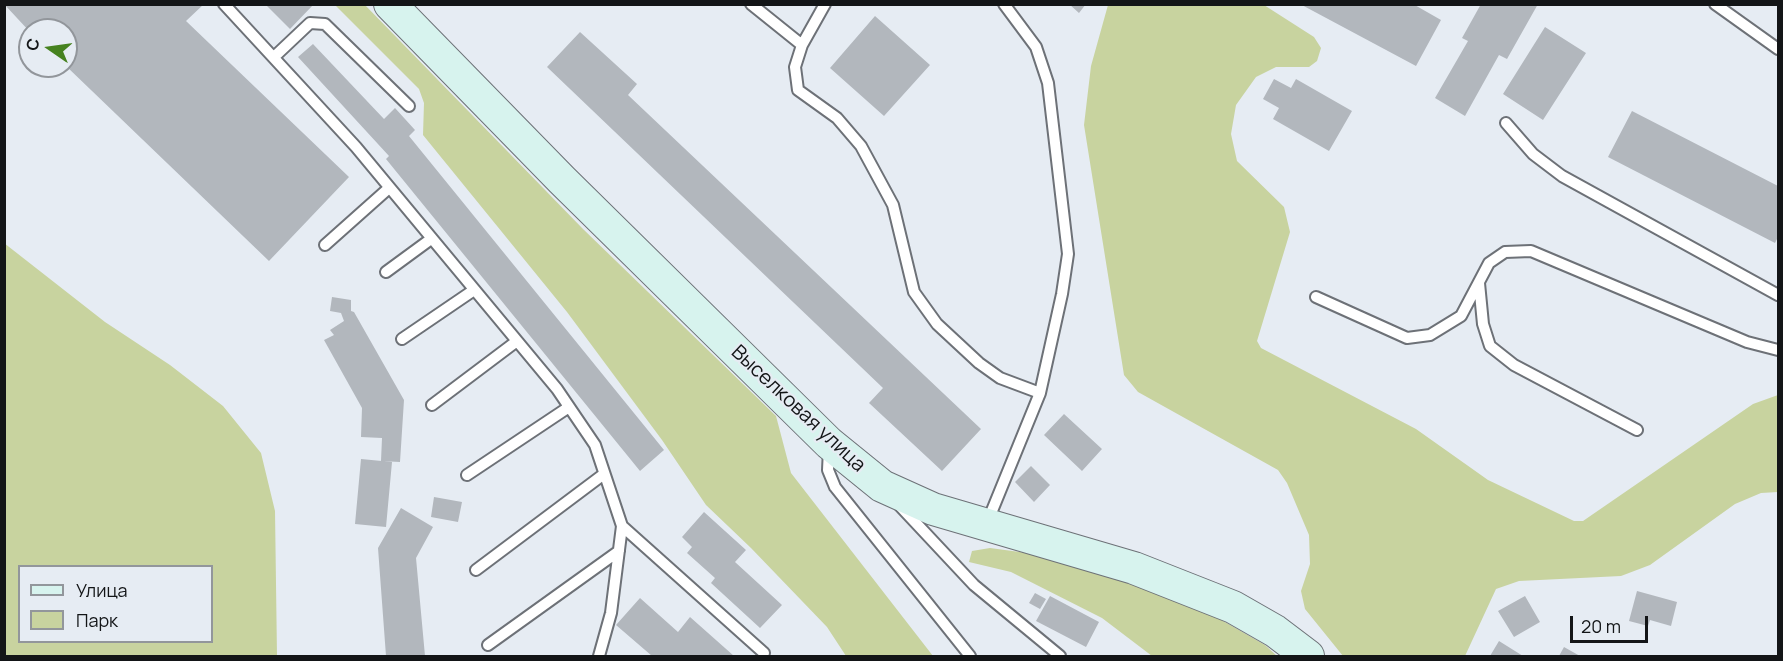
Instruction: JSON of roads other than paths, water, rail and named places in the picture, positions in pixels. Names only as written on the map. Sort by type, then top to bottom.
[{"type":"street","name":"Выселковая улица","points":[[390,4],[562,180],[829,443],[882,486],[933,509],[1134,568],[1233,607],[1275,631],[1308,657]]},
{"type":"lane","points":[[224,4],[390,188],[517,341],[569,407],[595,445],[622,526],[611,614],[599,657]]},
{"type":"lane","points":[[751,4],[802,45]]},
{"type":"lane","points":[[825,4],[802,45],[795,67],[798,90],[837,118],[861,146],[893,205],[914,292],[937,324],[1000,378],[1040,393]]},
{"type":"lane","points":[[985,526],[1040,393],[1062,294],[1068,254],[1048,83],[1036,47],[1004,4]]},
{"type":"lane","points":[[1715,4],[1779,50]]},
{"type":"lane","points":[[274,57],[310,23],[325,24],[409,106]]},
{"type":"lane","points":[[1506,123],[1533,154],[1562,176],[1779,295]]},
{"type":"lane","points":[[326,244],[390,188]]},
{"type":"lane","points":[[386,272],[431,238]]},
{"type":"lane","points":[[1316,297],[1407,338],[1430,335],[1461,316],[1489,263],[1505,252],[1531,251],[1747,342],[1779,350]]},
{"type":"lane","points":[[1479,283],[1483,324],[1490,346],[1514,365],[1637,430]]},
{"type":"lane","points":[[402,339],[474,290]]},
{"type":"lane","points":[[432,405],[517,341]]},
{"type":"lane","points":[[467,475],[569,407]]},
{"type":"lane","points":[[829,443],[828,470],[835,487],[970,657]]},
{"type":"lane","points":[[476,570],[604,474]]},
{"type":"lane","points":[[882,486],[952,564],[1060,657]]},
{"type":"lane","points":[[622,526],[764,653]]},
{"type":"lane","points":[[488,645],[619,551]]}]
